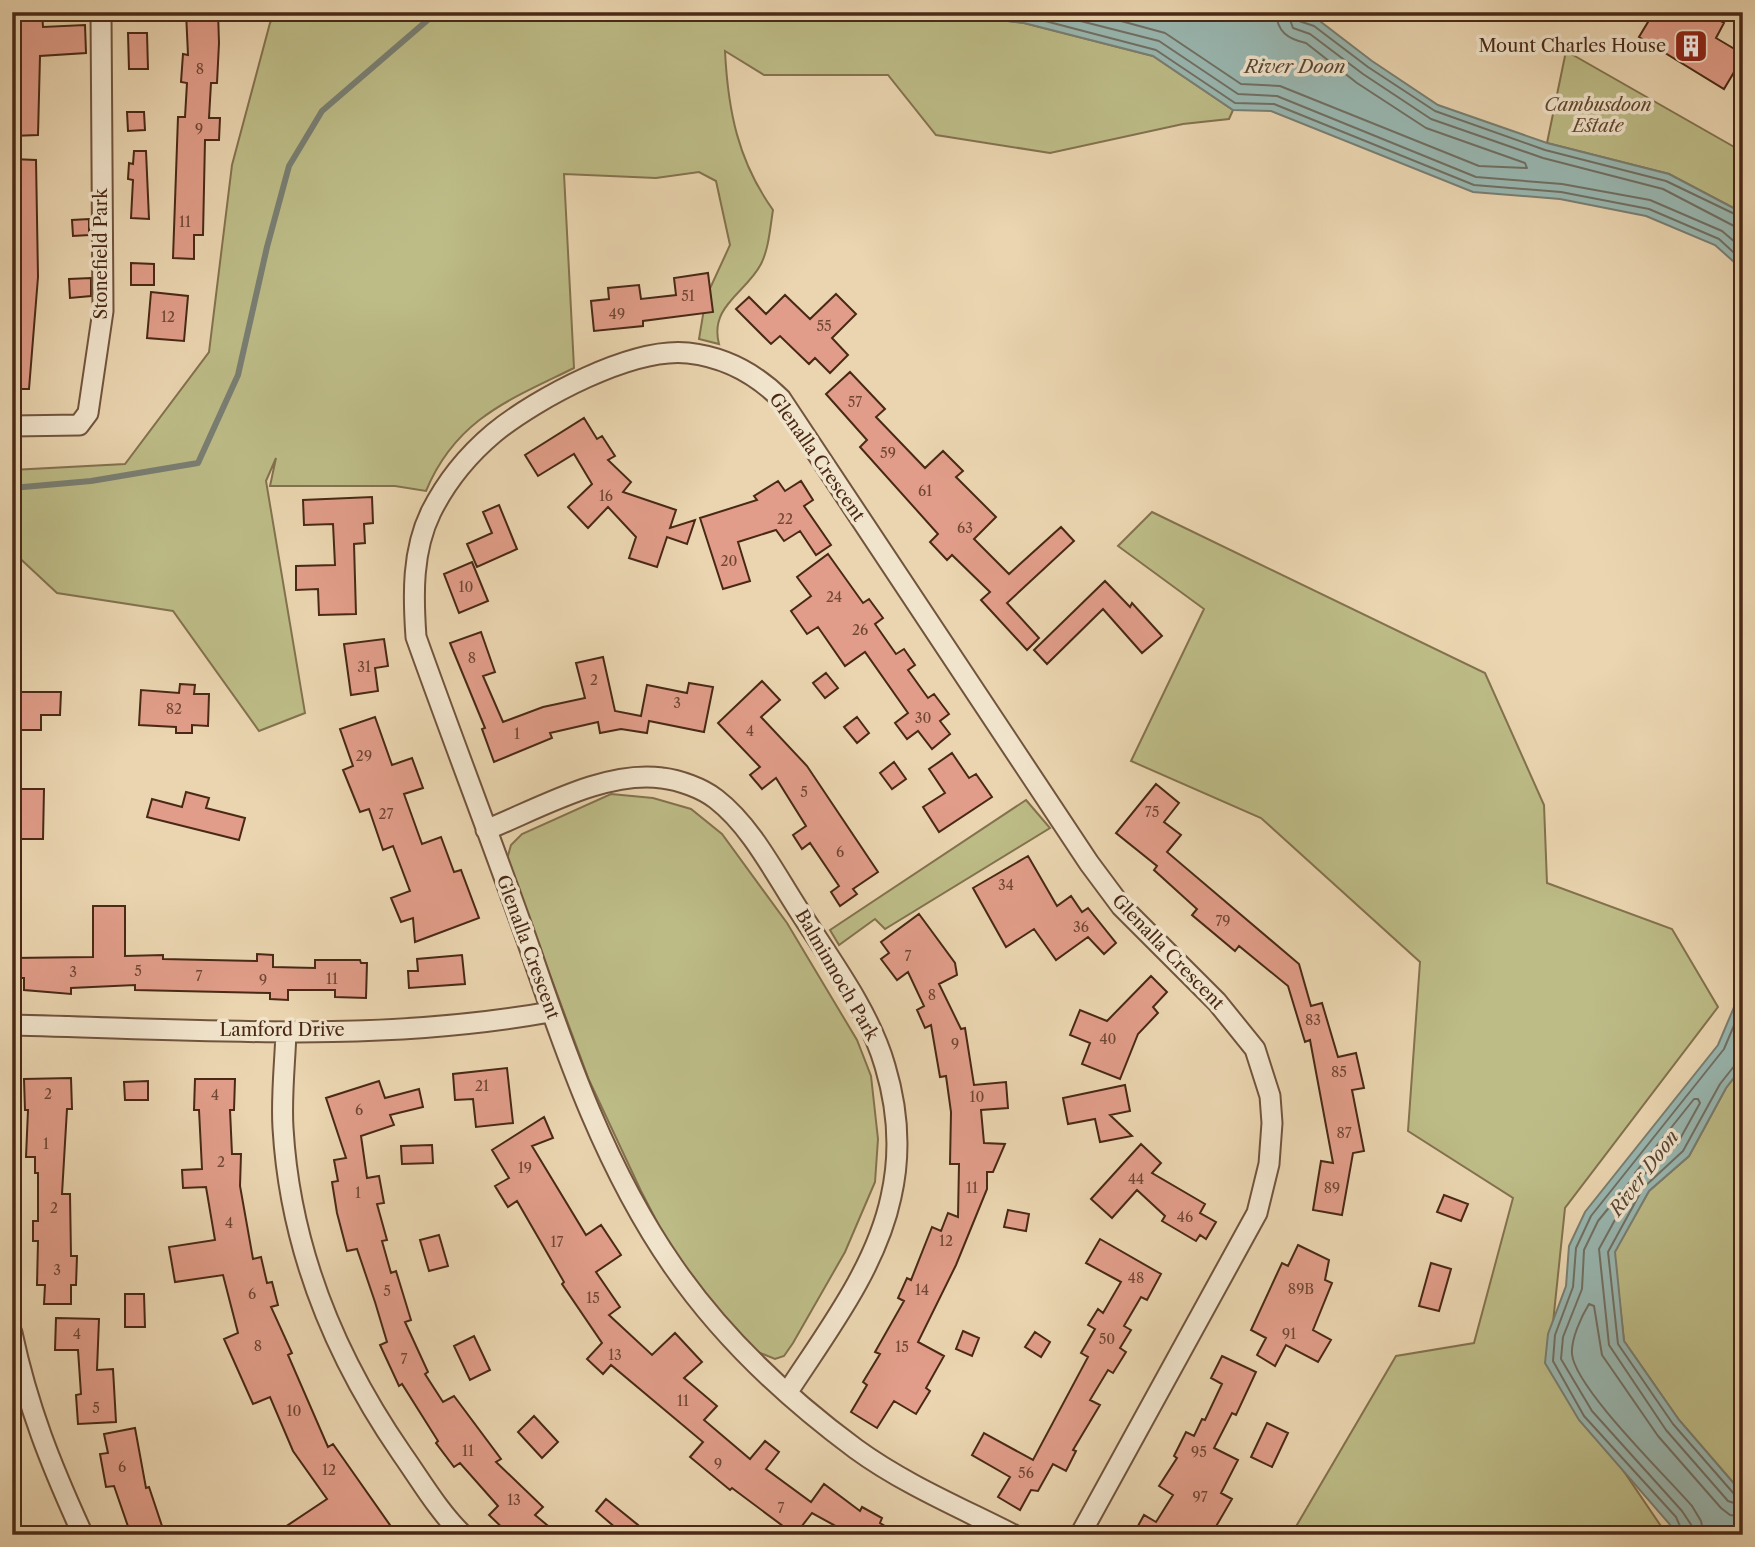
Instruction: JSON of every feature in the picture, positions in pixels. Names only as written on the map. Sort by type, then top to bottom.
[{"type":"street","name":"Stonefield Park","points":[[12,426],[79,425],[88,412],[103,311],[101,12]]},
{"type":"street","name":"Glenalla Crescent","points":[[1014,1535],[904,1480],[858,1451],[787,1393],[716,1322],[673,1267],[615,1168],[550,1012],[416,636],[412,592],[420,545],[431,512],[453,477],[496,432],[528,410],[602,372],[634,360],[686,353],[715,359],[743,370],[765,383],[781,400],[1089,863],[1129,915],[1233,1020],[1255,1049],[1265,1075],[1270,1096],[1272,1142],[1257,1213],[1080,1535]]},
{"type":"street","name":"Balminnoch Park","points":[[486,830],[598,785],[628,777],[663,778],[714,798],[733,815],[766,859],[873,1034],[895,1107],[898,1151],[891,1198],[877,1242],[855,1284],[787,1393]]},
{"type":"street","name":"Lamford Drive","points":[[12,1025],[286,1032],[433,1027],[495,1022],[550,1012]]},
{"type":"street","points":[[286,1032],[283,1127],[295,1214],[312,1278],[342,1357],[376,1416],[463,1535]]},
{"type":"street","points":[[12,1333],[24,1389],[46,1453],[83,1535]]},
{"type":"green space","points":[[278,12],[933,12],[1024,23],[1153,56],[1233,110],[1229,119],[1183,124],[1050,153],[936,135],[888,75],[764,75],[725,51],[732,115],[737,135],[751,173],[773,210],[764,258],[724,310],[717,331],[719,344],[699,339],[706,297],[730,245],[716,181],[699,172],[656,178],[564,174],[574,368],[487,414],[453,446],[438,466],[426,491],[395,486],[270,486],[276,458],[266,481],[305,713],[259,731],[173,611],[57,593],[12,551],[12,470],[125,464],[209,352],[232,165],[270,23]]},
{"type":"green space","name":"Cambusdoon Estate","points":[[1566,51],[1743,152],[1743,213],[1669,174],[1547,143]]},
{"type":"green space","points":[[1152,512],[1485,673],[1544,805],[1547,883],[1672,929],[1718,1007],[1565,1208],[1549,1361],[1667,1535],[1291,1535],[1396,1356],[1474,1343],[1513,1198],[1408,1131],[1420,962],[1261,818],[1131,761],[1204,609],[1118,546]]},
{"type":"green space","points":[[611,794],[653,798],[691,809],[722,834],[787,923],[857,1040],[871,1076],[878,1139],[875,1182],[845,1252],[793,1343],[784,1356],[775,1359],[758,1352],[695,1295],[641,1191],[589,1080],[507,859],[511,845],[522,834]]},
{"type":"green space","points":[[1026,800],[1050,828],[885,929],[875,919],[839,945],[830,930]]},
{"type":"green space","points":[[1743,1066],[1743,1494],[1679,1420],[1624,1341],[1614,1252],[1649,1191],[1689,1156],[1726,1088]]},
{"type":"water","name":"River Doon","points":[[933,12],[1290,12],[1317,19],[1372,61],[1438,105],[1547,143],[1669,174],[1743,213],[1743,270],[1715,245],[1646,216],[1560,199],[1473,192],[1271,111],[1233,110],[1153,56],[1024,23]]},
{"type":"water","name":"River Doon","points":[[1743,986],[1743,1066],[1726,1088],[1689,1156],[1649,1191],[1615,1252],[1624,1341],[1679,1420],[1743,1494],[1743,1535],[1679,1535],[1579,1420],[1545,1363],[1548,1334],[1566,1286],[1569,1246],[1585,1212],[1718,1045]]},
{"type":"building","points":[[12,12],[42,12],[43,27],[85,25],[86,53],[40,56],[38,135],[12,136]]},
{"type":"building","points":[[186,12],[218,12],[217,83],[211,83],[209,118],[220,118],[219,140],[205,140],[203,235],[194,235],[194,259],[173,258],[178,117],[185,117],[187,83],[181,82],[183,54],[188,55]]},
{"type":"building","name":"Mount Charles House","points":[[1654,12],[1705,12],[1724,23],[1716,38],[1743,54],[1743,57],[1724,89],[1639,37]]},
{"type":"building","points":[[128,33],[147,33],[148,69],[129,69]]},
{"type":"building","points":[[127,112],[144,112],[145,130],[128,131]]},
{"type":"building","points":[[134,151],[146,151],[149,219],[131,218],[133,180],[128,179],[129,163],[133,164]]},
{"type":"building","points":[[12,159],[36,160],[38,277],[29,389],[12,389]]},
{"type":"building","points":[[89,219],[89,235],[73,236],[72,220]]},
{"type":"building","points":[[131,263],[154,264],[154,285],[131,285]]},
{"type":"building","points":[[708,273],[713,312],[643,321],[643,326],[594,331],[591,301],[609,299],[608,288],[639,285],[641,299],[676,295],[674,278]]},
{"type":"building","points":[[91,278],[91,296],[70,298],[69,279]]},
{"type":"building","points":[[151,292],[188,296],[184,341],[147,338]]},
{"type":"building","points":[[836,294],[856,314],[832,338],[848,355],[830,373],[815,358],[809,364],[780,336],[771,344],[736,309],[749,297],[766,314],[785,295],[810,319]]},
{"type":"building","points":[[850,372],[885,409],[876,417],[925,468],[943,451],[963,471],[956,477],[996,517],[974,539],[1009,574],[1061,527],[1074,541],[1007,603],[1039,638],[1027,650],[981,600],[990,592],[952,555],[947,560],[930,542],[938,534],[860,447],[867,440],[826,394]]},
{"type":"building","points":[[584,418],[597,439],[602,436],[615,456],[608,460],[631,482],[623,492],[676,510],[670,528],[695,520],[687,544],[667,537],[657,567],[629,558],[636,537],[608,507],[588,528],[568,507],[592,484],[574,454],[538,476],[525,455]]},
{"type":"building","points":[[778,481],[785,491],[801,481],[813,500],[804,506],[831,545],[816,555],[800,531],[784,541],[776,530],[738,542],[750,581],[723,589],[700,518],[757,500],[754,496]]},
{"type":"building","points":[[372,497],[373,523],[364,524],[365,543],[354,544],[356,614],[319,615],[318,589],[296,590],[296,566],[335,565],[333,524],[304,525],[303,500]]},
{"type":"building","points":[[499,505],[517,549],[477,567],[467,544],[492,533],[483,512]]},
{"type":"building","points":[[828,554],[863,603],[869,599],[883,618],[875,624],[896,654],[904,649],[915,665],[908,670],[928,698],[934,694],[949,714],[940,721],[950,734],[932,749],[918,731],[907,739],[895,723],[908,713],[865,652],[845,666],[818,627],[807,634],[791,611],[811,596],[797,577]]},
{"type":"building","points":[[472,562],[488,601],[459,613],[444,574]]},
{"type":"building","points":[[1105,581],[1130,607],[1132,603],[1162,636],[1142,653],[1103,609],[1047,664],[1034,650]]},
{"type":"building","points":[[481,632],[495,672],[483,676],[503,722],[543,707],[585,698],[576,663],[603,657],[615,711],[641,716],[647,685],[687,693],[689,683],[713,687],[704,732],[649,721],[647,733],[621,729],[600,733],[598,722],[550,733],[552,738],[494,762],[482,729],[485,728],[450,643]]},
{"type":"building","points":[[384,639],[388,666],[375,668],[378,691],[351,695],[344,644]]},
{"type":"building","points":[[826,673],[838,688],[825,698],[813,683]]},
{"type":"building","points":[[762,681],[780,700],[761,717],[807,766],[878,872],[853,889],[857,894],[840,906],[831,892],[839,886],[810,843],[802,849],[793,835],[806,826],[776,778],[762,789],[750,775],[760,767],[718,723]]},
{"type":"building","points":[[180,684],[195,685],[194,694],[209,694],[208,726],[192,725],[192,733],[176,733],[176,727],[139,725],[141,690],[179,693]]},
{"type":"building","points":[[12,692],[61,692],[60,715],[41,715],[41,730],[21,730],[21,714],[12,714]]},
{"type":"building","points":[[375,717],[392,765],[412,758],[423,788],[404,794],[422,844],[441,837],[454,872],[461,870],[479,918],[415,942],[413,918],[401,922],[391,898],[410,891],[393,846],[383,850],[369,809],[360,812],[343,770],[353,766],[340,729]]},
{"type":"building","points":[[857,717],[869,733],[857,743],[844,727]]},
{"type":"building","points":[[952,753],[969,778],[976,774],[992,797],[939,832],[923,807],[945,793],[929,769]]},
{"type":"building","points":[[894,762],[906,779],[892,789],[880,773]]},
{"type":"building","points":[[1156,784],[1179,803],[1164,822],[1181,835],[1167,852],[1299,964],[1311,1006],[1322,1003],[1338,1057],[1356,1053],[1364,1088],[1352,1090],[1364,1151],[1353,1153],[1342,1215],[1313,1210],[1321,1161],[1333,1163],[1310,1040],[1305,1042],[1288,986],[1239,946],[1235,951],[1192,915],[1197,909],[1154,870],[1157,866],[1116,833]]},
{"type":"building","points":[[12,789],[44,789],[43,839],[20,839],[20,825],[12,826]]},
{"type":"building","points":[[186,792],[209,798],[206,808],[245,818],[239,840],[147,817],[152,799],[182,807]]},
{"type":"building","points":[[1028,856],[1057,906],[1071,896],[1082,912],[1088,908],[1116,943],[1104,954],[1088,937],[1056,960],[1034,929],[1006,947],[973,888]]},
{"type":"building","points":[[93,906],[125,906],[125,956],[163,955],[163,959],[257,961],[257,954],[273,955],[273,967],[315,968],[315,960],[360,960],[361,963],[367,963],[366,998],[335,997],[335,990],[288,990],[288,1000],[270,999],[270,993],[135,990],[135,985],[71,988],[71,994],[24,990],[24,978],[12,978],[12,958],[93,957]]},
{"type":"building","points":[[919,914],[955,963],[957,975],[939,984],[961,1029],[965,1028],[974,1085],[1006,1082],[1008,1108],[981,1110],[984,1143],[1005,1144],[993,1172],[987,1172],[987,1189],[956,1265],[918,1342],[944,1356],[926,1388],[930,1391],[916,1414],[894,1401],[877,1428],[851,1412],[867,1385],[863,1382],[880,1354],[875,1352],[904,1301],[898,1298],[907,1278],[911,1280],[932,1227],[941,1231],[948,1213],[958,1217],[959,1164],[950,1164],[951,1112],[946,1076],[940,1077],[931,1025],[925,1028],[917,1010],[924,1006],[908,972],[897,980],[881,959],[889,953],[881,942]]},
{"type":"building","points":[[462,955],[465,984],[409,988],[408,971],[418,971],[417,959]]},
{"type":"building","points":[[1151,976],[1167,992],[1153,1007],[1158,1013],[1138,1034],[1120,1079],[1082,1064],[1090,1043],[1070,1035],[1080,1010],[1107,1021]]},
{"type":"building","points":[[507,1068],[513,1123],[476,1127],[473,1099],[455,1100],[453,1074]]},
{"type":"building","points":[[71,1078],[72,1109],[67,1109],[62,1194],[70,1194],[71,1256],[77,1256],[76,1285],[71,1285],[71,1304],[44,1304],[45,1285],[37,1285],[38,1241],[33,1241],[33,1221],[38,1221],[38,1173],[35,1173],[35,1157],[26,1157],[28,1110],[25,1110],[24,1079]]},
{"type":"building","points":[[195,1079],[235,1079],[234,1110],[230,1110],[232,1154],[241,1154],[240,1186],[253,1259],[261,1257],[267,1283],[272,1282],[278,1305],[271,1307],[292,1353],[288,1355],[328,1447],[333,1444],[397,1535],[273,1535],[327,1499],[293,1451],[270,1397],[253,1404],[224,1339],[238,1333],[223,1275],[175,1282],[169,1247],[215,1240],[206,1187],[183,1188],[182,1170],[202,1169],[199,1110],[194,1110]]},
{"type":"building","points":[[148,1081],[148,1100],[125,1100],[124,1082]]},
{"type":"building","points":[[379,1081],[385,1098],[419,1089],[423,1107],[390,1115],[394,1125],[361,1136],[367,1178],[379,1176],[384,1203],[377,1204],[387,1240],[382,1241],[391,1273],[396,1271],[411,1320],[405,1322],[428,1372],[425,1374],[443,1402],[454,1396],[501,1459],[496,1462],[543,1507],[535,1515],[559,1535],[510,1535],[489,1515],[498,1506],[460,1463],[454,1467],[436,1443],[438,1441],[402,1384],[399,1386],[380,1345],[387,1342],[375,1302],[357,1249],[347,1251],[337,1213],[332,1182],[338,1181],[334,1160],[346,1158],[326,1098]]},
{"type":"building","points":[[1125,1085],[1130,1111],[1110,1115],[1132,1136],[1100,1142],[1095,1119],[1068,1124],[1063,1098]]},
{"type":"building","points":[[544,1117],[553,1138],[532,1146],[586,1235],[601,1225],[621,1255],[596,1272],[620,1307],[609,1315],[652,1355],[675,1333],[702,1362],[684,1378],[717,1406],[704,1420],[750,1459],[765,1441],[779,1452],[766,1469],[811,1502],[824,1484],[860,1511],[862,1507],[882,1518],[880,1523],[900,1535],[852,1535],[812,1513],[795,1535],[732,1488],[730,1490],[690,1457],[703,1442],[611,1365],[603,1374],[587,1359],[602,1343],[562,1284],[564,1282],[517,1201],[508,1207],[495,1186],[509,1178],[492,1150]]},
{"type":"building","points":[[1141,1144],[1161,1163],[1152,1173],[1205,1204],[1200,1213],[1216,1222],[1206,1239],[1200,1235],[1196,1241],[1162,1221],[1165,1216],[1137,1190],[1112,1218],[1091,1199]]},
{"type":"building","points":[[432,1145],[433,1163],[402,1164],[401,1146]]},
{"type":"building","points":[[1444,1195],[1468,1204],[1461,1221],[1437,1212]]},
{"type":"building","points":[[1008,1210],[1029,1214],[1026,1231],[1004,1227]]},
{"type":"building","points":[[439,1235],[448,1266],[429,1271],[420,1240]]},
{"type":"building","points":[[1100,1239],[1161,1274],[1147,1300],[1141,1297],[1124,1326],[1131,1330],[1120,1348],[1126,1352],[1113,1373],[1108,1370],[1090,1400],[1100,1405],[1073,1450],[1076,1451],[1066,1471],[1053,1464],[1038,1491],[1031,1490],[1020,1510],[998,1497],[1010,1477],[972,1455],[984,1433],[1033,1460],[1088,1357],[1081,1353],[1095,1329],[1088,1325],[1098,1309],[1103,1313],[1121,1282],[1086,1263]]},
{"type":"building","points":[[1298,1245],[1329,1260],[1325,1280],[1332,1283],[1313,1330],[1331,1340],[1318,1362],[1286,1345],[1275,1366],[1257,1355],[1266,1338],[1251,1330],[1282,1263],[1288,1266]]},
{"type":"building","points":[[1431,1263],[1451,1269],[1439,1311],[1419,1306]]},
{"type":"building","points":[[125,1294],[144,1294],[145,1327],[125,1327]]},
{"type":"building","points":[[56,1318],[99,1319],[97,1370],[113,1369],[116,1422],[78,1424],[76,1395],[81,1394],[78,1350],[55,1350]]},
{"type":"building","points":[[963,1331],[979,1338],[972,1356],[956,1349]]},
{"type":"building","points":[[1035,1332],[1050,1342],[1041,1357],[1025,1347]]},
{"type":"building","points":[[474,1336],[490,1370],[470,1380],[454,1346]]},
{"type":"building","points":[[1222,1356],[1256,1372],[1236,1415],[1232,1413],[1214,1448],[1238,1460],[1221,1493],[1232,1499],[1211,1535],[1133,1535],[1144,1515],[1156,1522],[1173,1495],[1159,1486],[1177,1458],[1174,1456],[1186,1432],[1194,1436],[1202,1419],[1205,1420],[1222,1384],[1211,1378]]},
{"type":"building","points":[[534,1416],[558,1442],[542,1458],[518,1432]]},
{"type":"building","points":[[1267,1423],[1288,1433],[1272,1467],[1251,1457]]},
{"type":"building","points":[[135,1428],[146,1488],[149,1487],[164,1532],[155,1535],[131,1535],[114,1486],[106,1487],[100,1454],[108,1453],[104,1434]]},
{"type":"building","points":[[606,1499],[638,1525],[630,1535],[624,1535],[596,1511]]},
{"type":"waterway","points":[[12,488],[91,481],[198,463],[238,375],[267,247],[289,166],[322,111],[437,12]]},
{"type":"waterway","points":[[1317,12],[1317,19]]},
{"type":"place","name":"Mount Charles House","points":[[1691,46]]}]
